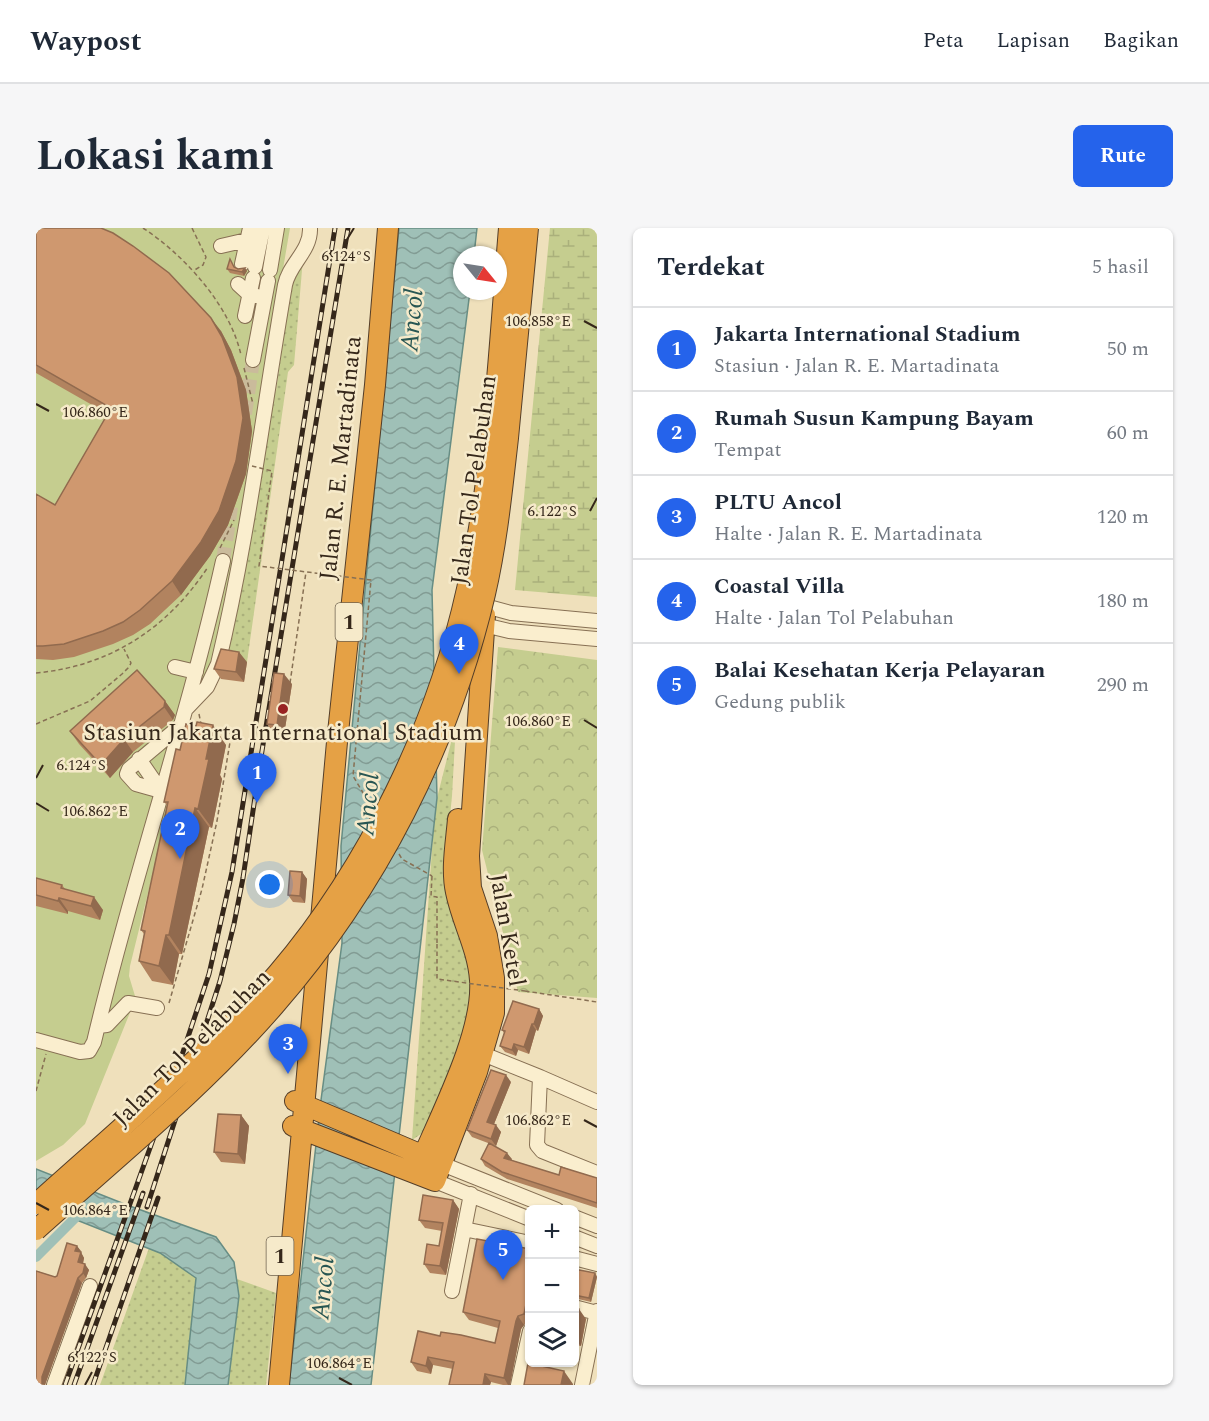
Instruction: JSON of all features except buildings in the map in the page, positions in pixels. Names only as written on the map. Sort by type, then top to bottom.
[{"type":"highway","name":"Jalan R. E. Martadinata","points":[[266,1385],[305,1105],[337,742],[375,385],[388,228]]},
{"type":"highway","points":[[480,616],[487,438],[507,228]]},
{"type":"highway","name":"Jalan Tol Pelabuhan","points":[[36,1204],[150,1104],[204,1052],[280,971],[349,874],[410,760],[432,707],[467,590],[484,489],[499,356],[507,228]]},
{"type":"highway","points":[[480,616],[527,228]]},
{"type":"highway","name":"Jalan Tol Pelabuhan","points":[[36,1230],[180,1101],[274,1006],[322,947],[372,872],[407,810],[439,738],[467,659],[485,592],[499,517],[527,228]]},
{"type":"highway","name":"Jalan Ketel","points":[[438,1172],[481,1041],[478,1006],[480,980],[472,943],[455,891],[454,861],[480,616]]},
{"type":"highway","name":"Jalan Ketel","points":[[420,1165],[466,1055],[481,1041]]},
{"type":"highway","points":[[305,1105],[399,1146],[420,1165],[438,1172]]},
{"type":"highway","name":"Jalan R. E. Martadinata","points":[[279,1385],[302,1129]]},
{"type":"highway","points":[[302,1129],[397,1166],[420,1165]]},
{"type":"street","points":[[244,276],[263,228]]},
{"type":"street","points":[[253,360],[277,228]]},
{"type":"street","points":[[185,710],[213,676],[220,655],[270,385],[285,282],[307,246],[310,228]]},
{"type":"street","points":[[221,246],[248,234],[244,276],[250,295],[245,315]]},
{"type":"street","points":[[250,295],[265,298]]},
{"type":"street","points":[[43,1042],[80,1052],[89,1051],[94,1042],[161,791],[194,678],[217,559]]},
{"type":"street","points":[[480,616],[512,613],[597,621]]},
{"type":"street","points":[[480,616],[509,631],[597,639]]},
{"type":"street","points":[[174,671],[186,680],[194,678]]},
{"type":"street","points":[[161,791],[139,759],[179,727]]},
{"type":"street","points":[[98,1026],[107,1025],[128,1003],[157,1008]]},
{"type":"street","points":[[481,1041],[540,1077],[597,1102]]},
{"type":"street","points":[[540,1077],[537,1144],[543,1151],[597,1173]]},
{"type":"street","points":[[438,1172],[471,1194],[525,1217]]},
{"type":"street","points":[[438,1172],[539,1205]]},
{"type":"street","points":[[452,1291],[471,1194]]},
{"type":"street","points":[[579,1219],[597,1226]]},
{"type":"street","points":[[464,1229],[525,1242]]},
{"type":"street","points":[[579,1240],[597,1246]]},
{"type":"street","points":[[578,1259],[597,1264]]},
{"type":"street","points":[[54,1385],[90,1286]]},
{"type":"street","points":[[579,1308],[597,1312],[582,1385]]},
{"type":"street","points":[[518,1385],[525,1354]]},
{"type":"path","points":[[143,228],[176,253],[229,321],[238,341],[253,404]]},
{"type":"path","points":[[192,228],[206,257],[203,265],[193,272]]},
{"type":"path","points":[[252,466],[272,471],[259,566],[371,580],[353,776],[375,813]]},
{"type":"path","points":[[36,673],[55,671],[89,662],[139,640],[159,624],[217,559],[237,512]]},
{"type":"path","points":[[290,684],[306,572]]},
{"type":"path","points":[[36,724],[90,701],[123,674],[131,663],[124,647]]},
{"type":"path","points":[[196,699],[201,724],[205,728]]},
{"type":"path","points":[[157,1008],[164,1008],[170,1002],[202,889],[217,820],[231,736],[227,731],[216,729]]},
{"type":"path","points":[[397,850],[402,859],[432,876],[431,896],[437,897],[437,979],[597,1002]]},
{"type":"path","points":[[36,1091],[43,1042]]},
{"type":"green space","points":[[36,228],[290,228],[229,586],[209,672],[193,710],[130,966],[129,976],[135,996],[85,1124],[63,1145],[36,1161]]},
{"type":"green space","points":[[550,228],[597,228],[597,597],[515,590]]},
{"type":"green space","points":[[303,258],[294,365],[288,372],[247,662],[222,659],[269,397],[276,391],[280,362],[276,357],[286,283]]},
{"type":"green space","points":[[498,647],[597,660],[597,998],[518,992],[482,850]]},
{"type":"green space","points":[[456,723],[448,836],[474,984],[462,1043],[427,1130],[412,1140],[433,835],[437,798]]},
{"type":"green space","points":[[149,1248],[196,1278],[185,1385],[100,1385]]},
{"type":"green space","points":[[237,1279],[276,1293],[266,1385],[228,1385],[239,1296]]},
{"type":"water","name":"Ancol","points":[[399,228],[477,228],[475,246],[453,246],[453,300],[469,300],[432,590],[437,798],[371,1385],[289,1385],[321,1100],[342,943],[341,846]]},
{"type":"water","points":[[36,1169],[216,1237],[234,1262],[239,1296],[228,1385],[185,1385],[196,1278],[160,1253],[36,1204]]},
{"type":"waterway","points":[[36,1257],[81,1212]]},
{"type":"tunnel","points":[[245,414],[253,360]]},
{"type":"tunnel","points":[[223,561],[231,507]]},
{"type":"railway","points":[[65,1385],[164,1109],[209,974],[232,872],[335,228]]},
{"type":"railway","points":[[147,1207],[220,981],[234,924],[348,228]]},
{"type":"railway","points":[[74,1385],[143,1193]]},
{"type":"railway","points":[[93,1385],[158,1198]]},
{"type":"place","name":"Coastal Villa","points":[[459,674]]},
{"type":"place","name":"Stasiun Jakarta International Stadium","points":[[283,709]]},
{"type":"place","name":"Jakarta International Stadium","points":[[257,803]]},
{"type":"place","name":"Rumah Susun Kampung Bayam","points":[[180,859]]},
{"type":"place","name":"PLTU Ancol","points":[[288,1074]]},
{"type":"place","name":"Balai Kesehatan Kerja Pelayaran","points":[[503,1280]]}]
